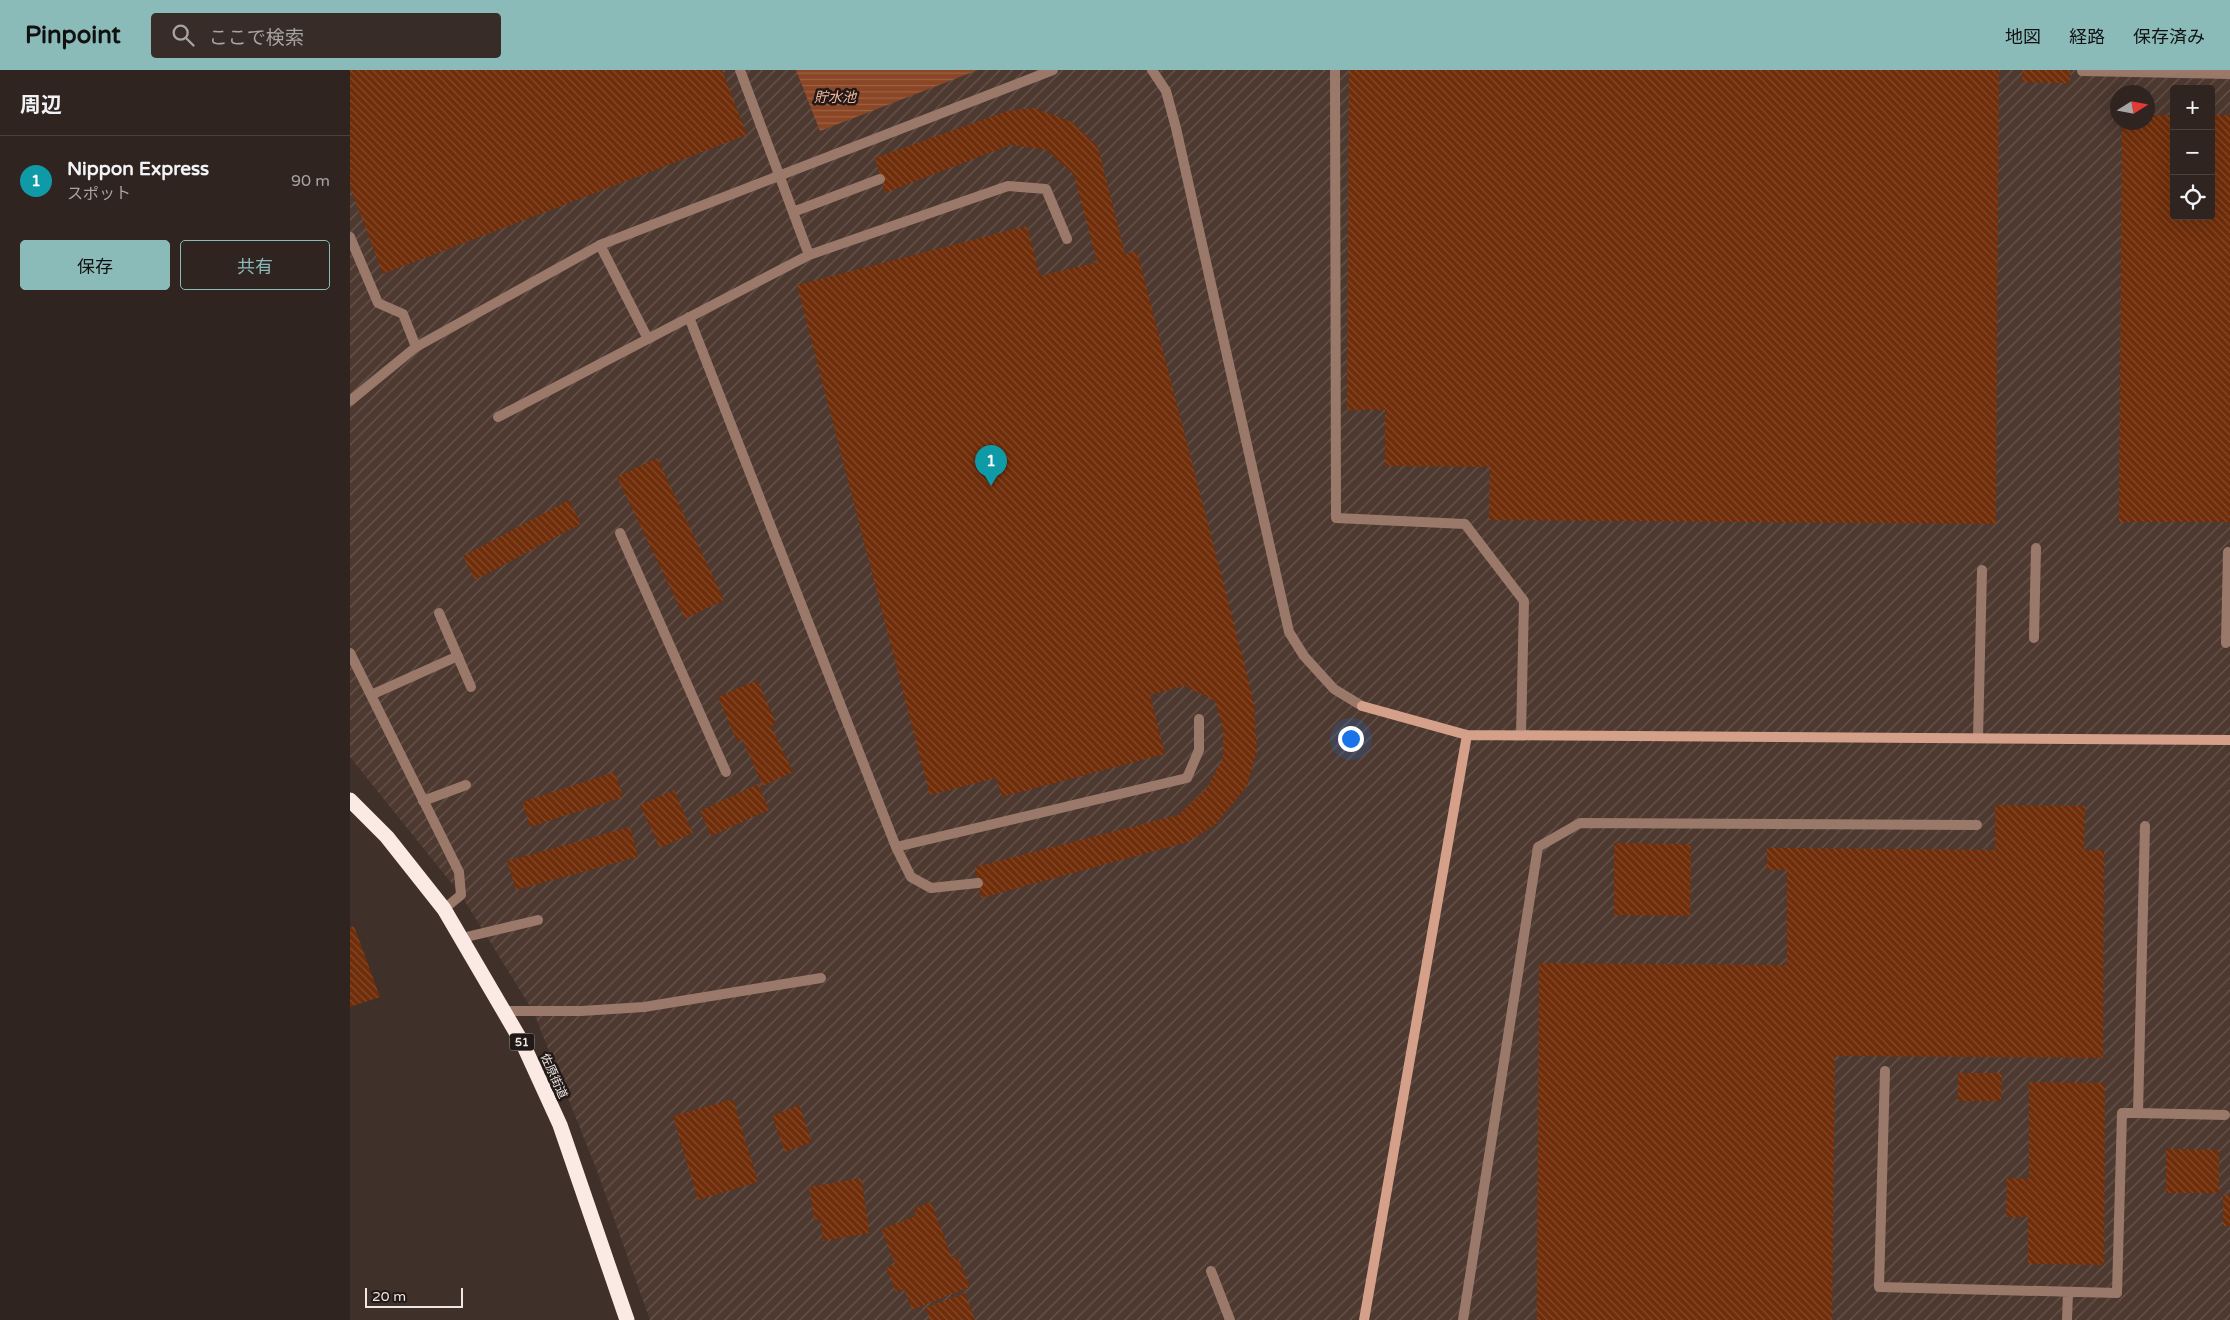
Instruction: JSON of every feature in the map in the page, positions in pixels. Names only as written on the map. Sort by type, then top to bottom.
[{"type":"highway","name":"佐原街道","points":[[350,800],[386,837],[444,909],[523,1044],[560,1125],[628,1320]]},
{"type":"street","points":[[740,70],[809,255]]},
{"type":"street","points":[[350,401],[416,347],[600,245],[778,174],[1053,70]]},
{"type":"street","points":[[1152,70],[1166,91],[1176,128],[1289,632],[1304,656],[1334,689],[1362,706],[1466,735],[2230,740]]},
{"type":"street","points":[[1335,70],[1336,518],[1465,524],[1524,601],[1521,735]]},
{"type":"street","points":[[2082,71],[2230,74]]},
{"type":"street","points":[[793,212],[880,179]]},
{"type":"street","points":[[498,417],[809,255],[1008,186],[1046,189],[1067,239]]},
{"type":"street","points":[[350,237],[378,303],[403,314],[416,347]]},
{"type":"street","points":[[600,245],[648,338]]},
{"type":"street","points":[[689,317],[896,847],[911,877],[931,888],[978,883]]},
{"type":"street","points":[[620,533],[726,772]]},
{"type":"street","points":[[2034,638],[2036,548]]},
{"type":"street","points":[[2226,643],[2229,583],[2228,552]]},
{"type":"street","points":[[1978,738],[1982,570]]},
{"type":"street","points":[[439,613],[471,687]]},
{"type":"street","points":[[350,653],[459,872],[461,895],[444,909]]},
{"type":"street","points":[[371,695],[458,656]]},
{"type":"street","points":[[896,847],[1187,778],[1199,750],[1199,719]]},
{"type":"street","points":[[1364,1320],[1466,735]]},
{"type":"street","points":[[423,801],[466,785]]},
{"type":"street","points":[[1463,1320],[1538,847],[1580,823],[1977,825]]},
{"type":"street","points":[[2138,1113],[2146,826]]},
{"type":"street","points":[[462,938],[538,920]]},
{"type":"street","points":[[504,1011],[581,1011],[644,1007],[821,978]]},
{"type":"street","points":[[1885,1071],[1879,1287],[2117,1293],[2122,1113],[2225,1115]]},
{"type":"street","points":[[1211,1271],[1230,1320]]},
{"type":"street","points":[[2067,1320],[2068,1292]]},
{"type":"shaded area","points":[[350,70],[2230,70],[2230,1320],[650,1320],[596,1168],[533,1011],[461,895],[350,757]]},
{"type":"water","name":"貯水池","points":[[796,70],[978,70],[820,131]]},
{"type":"building","points":[[350,70],[722,70],[747,135],[383,274],[350,187]]},
{"type":"building","points":[[1349,70],[1999,70],[1996,524],[1489,520],[1490,467],[1385,466],[1385,410],[1347,410]]},
{"type":"building","points":[[2022,70],[2070,70],[2070,83],[2022,82]]},
{"type":"building","points":[[1034,108],[1072,122],[1098,147],[1125,254],[1137,251],[1246,670],[1254,704],[1257,751],[1247,786],[1216,824],[1188,842],[981,898],[975,867],[1178,815],[1206,789],[1223,758],[1223,729],[1215,701],[1185,686],[1150,695],[1165,754],[1002,797],[996,778],[930,795],[797,285],[1027,226],[1040,276],[1097,262],[1074,175],[1047,150],[1010,145],[885,193],[875,158],[1007,111]]},
{"type":"building","points":[[2155,115],[2170,115],[2170,220],[2215,220],[2215,115],[2230,115],[2230,522],[2119,522],[2122,130],[2155,130]]},
{"type":"building","points":[[657,458],[724,600],[685,619],[617,477]]},
{"type":"building","points":[[569,500],[581,524],[475,580],[463,556]]},
{"type":"building","points":[[757,680],[776,723],[771,726],[793,772],[763,786],[742,739],[737,741],[718,697]]},
{"type":"building","points":[[615,772],[623,797],[530,827],[522,802]]},
{"type":"building","points":[[758,784],[769,810],[711,836],[700,811]]},
{"type":"building","points":[[674,790],[693,833],[660,848],[640,805]]},
{"type":"building","points":[[1995,805],[2085,806],[2084,850],[2104,850],[2103,1058],[1835,1056],[1832,1320],[1537,1320],[1539,963],[1787,965],[1787,870],[1767,870],[1767,848],[1995,850]]},
{"type":"building","points":[[630,827],[638,857],[516,890],[507,861]]},
{"type":"building","points":[[1614,843],[1691,844],[1690,916],[1614,915]]},
{"type":"building","points":[[354,926],[380,997],[350,1007],[350,928]]},
{"type":"building","points":[[1958,1073],[2002,1073],[2001,1101],[1958,1101]]},
{"type":"building","points":[[2029,1082],[2105,1083],[2104,1265],[2028,1264],[2028,1217],[2006,1217],[2007,1178],[2029,1179]]},
{"type":"building","points":[[733,1099],[758,1182],[698,1200],[673,1116]]},
{"type":"building","points":[[799,1105],[812,1142],[785,1152],[772,1116]]},
{"type":"building","points":[[2166,1149],[2219,1150],[2219,1193],[2166,1193]]},
{"type":"building","points":[[861,1178],[870,1233],[823,1241],[820,1219],[814,1220],[809,1187]]},
{"type":"building","points":[[2223,1194],[2230,1195],[2230,1226],[2223,1226]]},
{"type":"building","points":[[931,1202],[952,1258],[957,1256],[970,1287],[912,1310],[904,1289],[896,1292],[886,1268],[895,1264],[881,1229],[916,1216],[914,1209]]},
{"type":"building","points":[[965,1293],[975,1320],[930,1320],[925,1308]]},
{"type":"place","name":"Nippon Express","points":[[991,486]]}]
